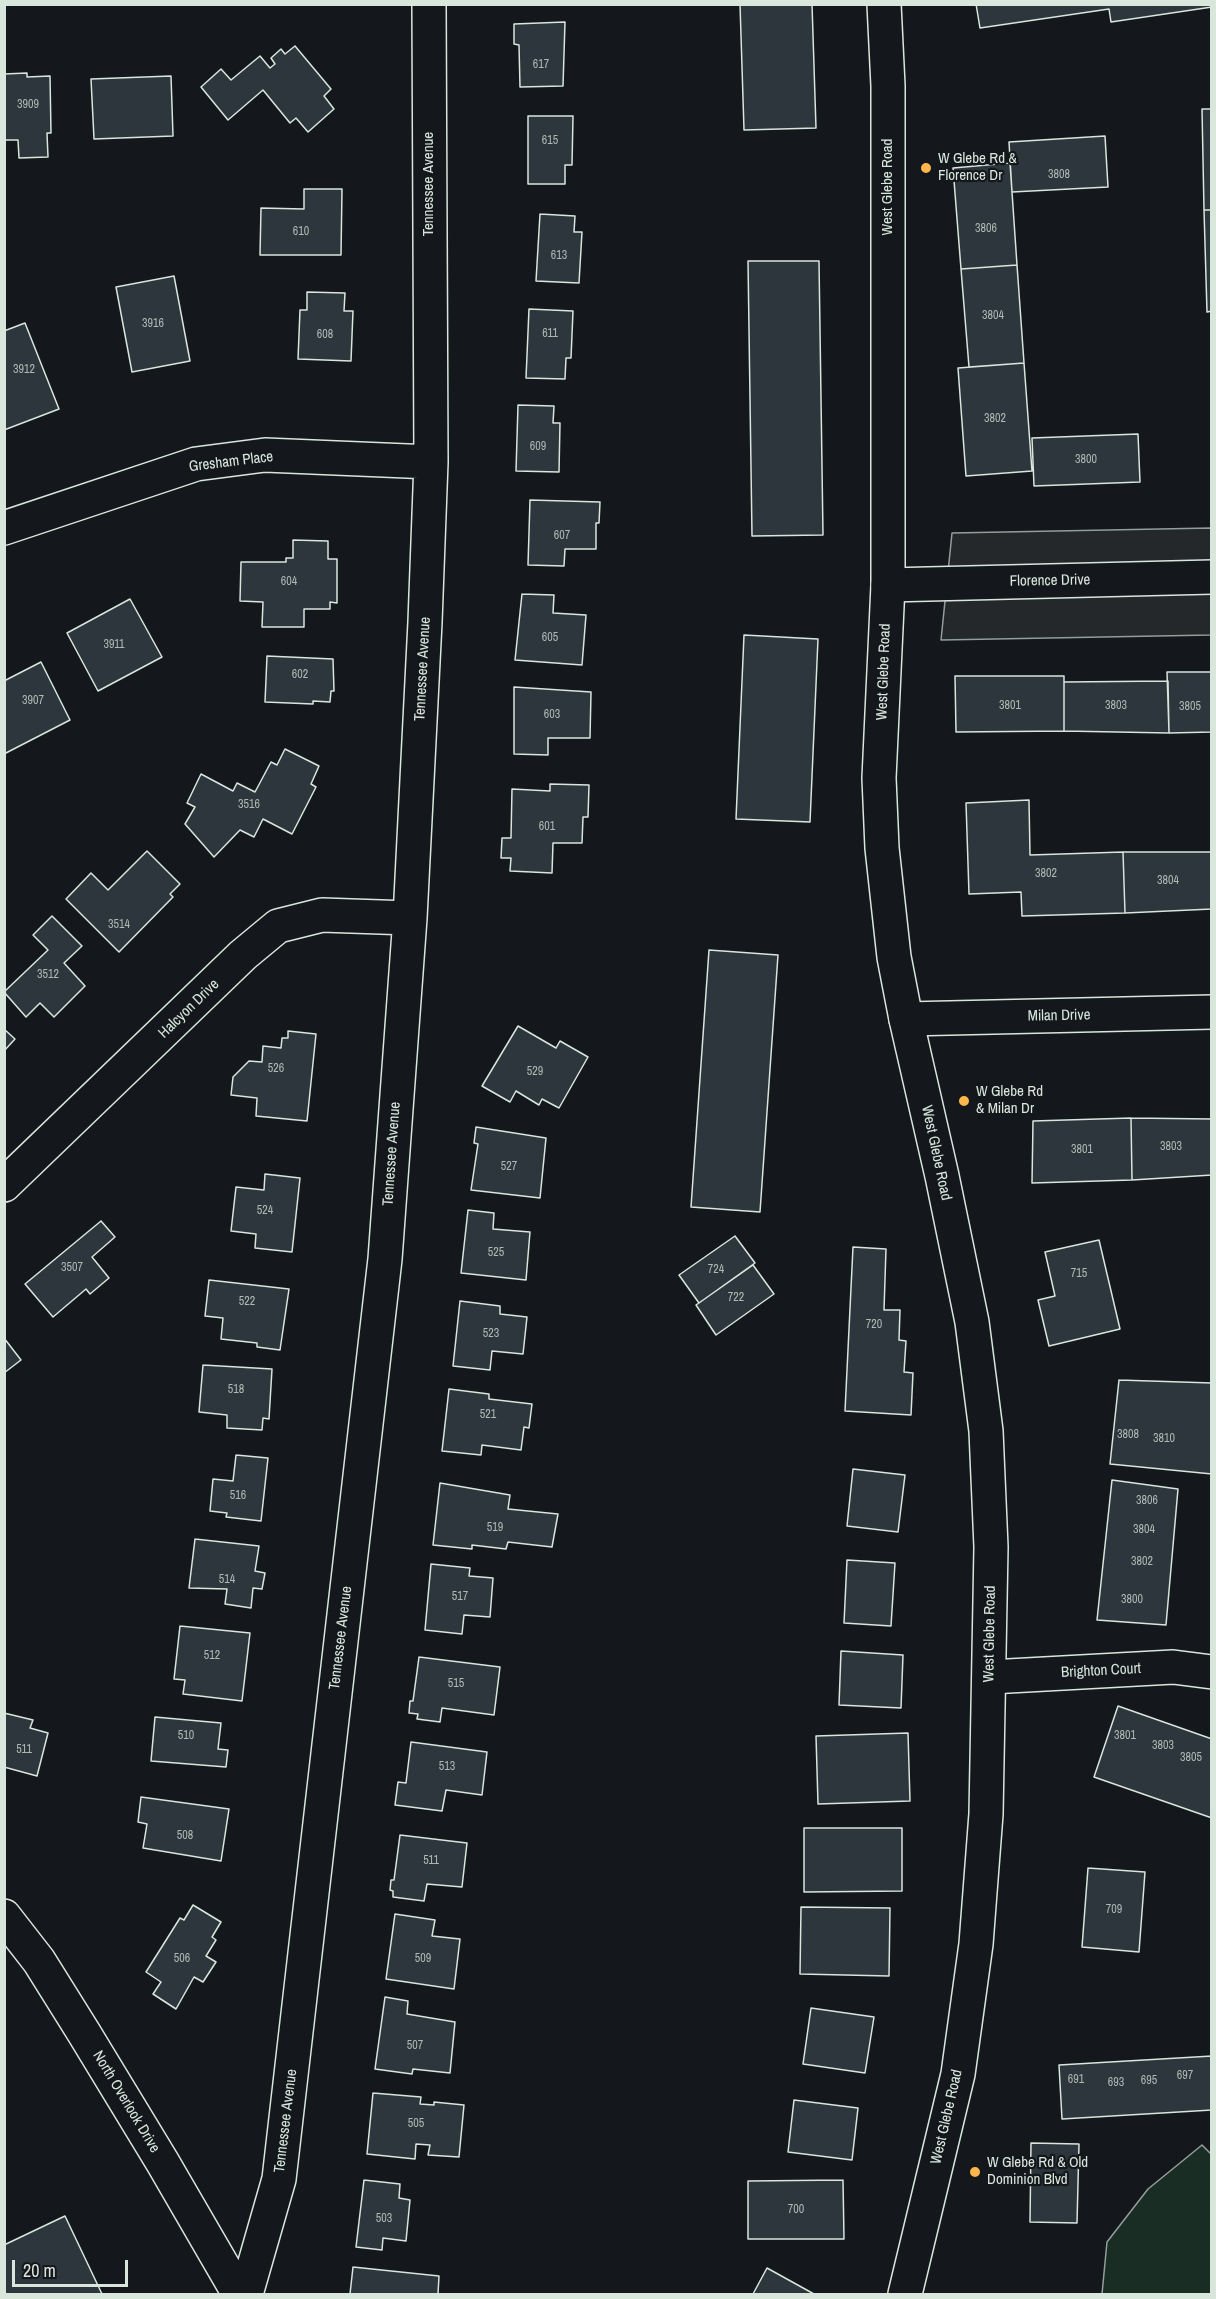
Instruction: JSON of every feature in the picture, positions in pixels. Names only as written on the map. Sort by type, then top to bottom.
[{"type":"street","name":"Tennessee Avenue","points":[[246,2295],[279,2179],[385,1259],[410,918],[431,462],[429,4]]},
{"type":"street","name":"West Glebe Road","points":[[884,4],[888,86],[888,585],[879,778],[882,848],[892,946],[972,1322],[986,1431],[991,1547],[986,1814],[976,1944],[957,2074],[905,2295]]},
{"type":"street","name":"Gresham Place","points":[[4,528],[196,464],[265,455],[431,462]]},
{"type":"street","name":"Florence Drive","points":[[888,585],[1212,577]]},
{"type":"street","name":"Halcyon Drive","points":[[4,1185],[243,955],[278,926],[322,915],[410,918]]},
{"type":"street","name":"Milan Drive","points":[[906,1019],[1212,1012]]},
{"type":"street","name":"Brighton Court","points":[[990,1677],[1173,1667],[1212,1672]]},
{"type":"street","name":"North Overlook Drive","points":[[4,1916],[39,1961],[84,2033],[239,2295]]},
{"type":"green space","points":[[1202,2145],[1211,2154],[1211,2294],[1102,2294],[1107,2242],[1148,2189]]},
{"type":"shaded area","points":[[1211,528],[1211,635],[941,640],[952,533]]},
{"type":"building","points":[[740,4],[812,4],[816,128],[744,130]]},
{"type":"building","points":[[976,4],[1212,4],[1212,7],[1111,22],[1109,9],[980,28]]},
{"type":"building","points":[[565,22],[563,86],[520,87],[519,45],[514,44],[514,24]]},
{"type":"building","points":[[295,46],[331,89],[324,96],[334,109],[308,132],[296,118],[290,123],[263,90],[228,120],[201,87],[221,69],[231,80],[260,56],[270,68],[275,64],[271,58],[281,49],[285,54]]},
{"type":"building","points":[[27,73],[27,77],[50,76],[51,133],[47,133],[48,157],[19,158],[18,140],[4,140],[4,74]]},
{"type":"building","points":[[171,76],[173,136],[94,139],[91,79]]},
{"type":"building","points":[[1202,109],[1212,109],[1212,210],[1204,210]]},
{"type":"building","points":[[528,116],[573,116],[572,165],[565,165],[565,184],[528,184]]},
{"type":"building","points":[[1105,136],[1108,187],[1012,192],[1009,142]]},
{"type":"building","points":[[1010,163],[1017,265],[961,269],[953,168]]},
{"type":"building","points":[[304,189],[342,189],[341,255],[260,255],[261,208],[304,209]]},
{"type":"building","points":[[1204,210],[1212,210],[1212,311],[1207,312]]},
{"type":"building","points":[[540,214],[575,216],[574,232],[582,232],[579,283],[536,281]]},
{"type":"building","points":[[748,261],[819,261],[823,535],[752,536]]},
{"type":"building","points":[[1017,265],[1024,363],[969,367],[961,269]]},
{"type":"building","points":[[174,276],[190,361],[132,372],[116,287]]},
{"type":"building","points":[[307,292],[345,293],[344,311],[353,311],[351,361],[298,359],[300,310],[307,310]]},
{"type":"building","points":[[529,309],[573,311],[571,358],[566,358],[565,379],[526,378]]},
{"type":"building","points":[[25,323],[59,409],[4,430],[4,331]]},
{"type":"building","points":[[1024,363],[1032,471],[966,476],[958,368]]},
{"type":"building","points":[[518,405],[554,406],[553,423],[560,423],[559,472],[516,471]]},
{"type":"building","points":[[1138,434],[1140,482],[1034,486],[1032,438]]},
{"type":"building","points":[[530,500],[600,502],[599,523],[596,523],[596,549],[565,549],[564,566],[528,565]]},
{"type":"building","points":[[293,540],[328,541],[328,559],[337,559],[337,603],[330,602],[330,609],[304,609],[304,627],[262,627],[263,602],[240,601],[241,562],[286,562],[286,558],[293,558]]},
{"type":"building","points":[[522,594],[554,595],[553,613],[586,615],[582,665],[515,660]]},
{"type":"building","points":[[130,599],[162,657],[98,691],[67,633]]},
{"type":"building","points":[[744,635],[818,639],[810,822],[736,819]]},
{"type":"building","points":[[267,656],[333,659],[334,691],[331,691],[330,702],[313,701],[313,704],[265,702]]},
{"type":"building","points":[[41,662],[70,720],[4,754],[4,681]]},
{"type":"building","points":[[1167,672],[1212,672],[1212,732],[1169,733]]},
{"type":"building","points":[[955,676],[1064,676],[1064,731],[956,732]]},
{"type":"building","points":[[1168,681],[1169,733],[1064,731],[1064,682]]},
{"type":"building","points":[[514,687],[591,692],[590,738],[548,738],[548,755],[514,754]]},
{"type":"building","points":[[285,749],[319,766],[311,784],[316,787],[292,834],[263,819],[254,837],[240,830],[214,857],[185,824],[195,807],[187,803],[201,774],[233,791],[237,783],[255,792],[271,762],[277,765]]},
{"type":"building","points":[[550,784],[589,785],[588,817],[583,817],[582,843],[553,843],[552,873],[510,871],[511,858],[501,858],[502,838],[511,838],[512,789],[550,791]]},
{"type":"building","points":[[1029,800],[1030,855],[1123,852],[1125,913],[1022,916],[1021,892],[969,894],[966,803]]},
{"type":"building","points":[[147,851],[180,884],[170,894],[173,897],[119,952],[66,899],[91,873],[108,890]]},
{"type":"building","points":[[1123,852],[1212,852],[1212,909],[1125,913]]},
{"type":"building","points":[[52,916],[82,946],[64,963],[85,986],[54,1017],[40,1003],[26,1017],[4,992],[48,950],[33,935]]},
{"type":"building","points":[[709,950],[778,955],[760,1212],[691,1207]]},
{"type":"building","points":[[518,1026],[556,1048],[560,1041],[588,1057],[559,1108],[542,1099],[539,1105],[516,1091],[510,1102],[482,1086]]},
{"type":"building","points":[[4,1029],[15,1039],[4,1051]]},
{"type":"building","points":[[288,1031],[316,1034],[307,1121],[256,1116],[257,1098],[231,1095],[233,1077],[249,1061],[262,1062],[263,1046],[281,1048],[282,1038],[288,1038]]},
{"type":"building","points":[[1131,1118],[1132,1180],[1032,1183],[1033,1121]]},
{"type":"building","points":[[1131,1118],[1212,1119],[1212,1175],[1132,1180]]},
{"type":"building","points":[[476,1127],[546,1138],[540,1198],[471,1190],[478,1144],[474,1143]]},
{"type":"building","points":[[265,1174],[300,1178],[292,1252],[255,1248],[256,1234],[231,1231],[236,1187],[264,1190]]},
{"type":"building","points":[[468,1210],[494,1213],[493,1229],[530,1232],[526,1280],[461,1273]]},
{"type":"building","points":[[101,1221],[115,1237],[92,1257],[109,1278],[90,1294],[86,1289],[53,1317],[25,1284]]},
{"type":"building","points":[[735,1236],[755,1263],[699,1303],[679,1275]]},
{"type":"building","points":[[1099,1240],[1120,1329],[1049,1346],[1038,1300],[1055,1296],[1045,1252]]},
{"type":"building","points":[[853,1247],[886,1249],[884,1310],[900,1310],[899,1340],[906,1341],[904,1372],[913,1373],[911,1415],[845,1411]]},
{"type":"building","points":[[753,1265],[774,1294],[716,1335],[696,1305]]},
{"type":"building","points":[[209,1280],[289,1289],[280,1350],[257,1347],[257,1343],[221,1339],[223,1318],[205,1316]]},
{"type":"building","points":[[460,1301],[500,1306],[500,1314],[527,1317],[523,1354],[492,1351],[490,1370],[453,1366]]},
{"type":"building","points":[[4,1338],[21,1360],[4,1373]]},
{"type":"building","points":[[203,1365],[272,1369],[269,1419],[263,1418],[262,1430],[227,1428],[227,1415],[199,1412]]},
{"type":"building","points":[[1119,1380],[1212,1383],[1212,1474],[1110,1464]]},
{"type":"building","points":[[449,1389],[489,1394],[489,1399],[532,1404],[529,1428],[524,1427],[521,1450],[482,1445],[481,1455],[442,1451]]},
{"type":"building","points":[[236,1455],[268,1458],[261,1521],[226,1517],[227,1513],[210,1511],[213,1479],[233,1481]]},
{"type":"building","points":[[853,1469],[905,1475],[898,1532],[847,1526]]},
{"type":"building","points":[[1112,1480],[1178,1489],[1166,1625],[1097,1620]]},
{"type":"building","points":[[440,1483],[510,1495],[508,1509],[558,1514],[552,1547],[508,1542],[506,1549],[472,1545],[472,1549],[433,1545]]},
{"type":"building","points":[[195,1539],[259,1546],[255,1571],[265,1573],[262,1589],[253,1588],[251,1608],[225,1604],[227,1589],[189,1588]]},
{"type":"building","points":[[847,1560],[895,1563],[891,1626],[844,1623]]},
{"type":"building","points":[[431,1564],[470,1568],[469,1576],[493,1578],[490,1617],[464,1615],[462,1634],[425,1630]]},
{"type":"building","points":[[180,1626],[250,1633],[242,1701],[183,1694],[185,1680],[174,1679]]},
{"type":"building","points":[[841,1651],[903,1655],[901,1708],[839,1705]]},
{"type":"building","points":[[419,1657],[500,1667],[494,1715],[442,1708],[440,1722],[417,1719],[418,1714],[409,1713],[410,1701],[413,1701]]},
{"type":"building","points":[[1118,1706],[1212,1739],[1212,1818],[1094,1777]]},
{"type":"building","points":[[4,1713],[33,1720],[30,1728],[48,1733],[37,1776],[4,1767]]},
{"type":"building","points":[[155,1717],[221,1723],[218,1749],[228,1750],[226,1767],[151,1761]]},
{"type":"building","points":[[908,1733],[910,1801],[818,1804],[816,1736]]},
{"type":"building","points":[[411,1742],[487,1752],[482,1795],[446,1790],[442,1811],[395,1805],[398,1782],[406,1783]]},
{"type":"building","points":[[141,1797],[229,1809],[221,1861],[143,1848],[147,1824],[138,1822]]},
{"type":"building","points":[[804,1828],[902,1828],[902,1891],[804,1892]]},
{"type":"building","points":[[400,1835],[467,1843],[462,1887],[427,1884],[424,1901],[393,1897],[393,1891],[390,1890],[391,1880],[394,1880]]},
{"type":"building","points":[[1088,1868],[1145,1872],[1139,1952],[1082,1947]]},
{"type":"building","points":[[193,1905],[221,1922],[212,1937],[216,1940],[206,1956],[216,1962],[203,1982],[194,1977],[176,2009],[153,1994],[161,1982],[146,1972],[180,1918],[184,1920]]},
{"type":"building","points":[[801,1907],[890,1908],[889,1976],[800,1974]]},
{"type":"building","points":[[395,1914],[435,1920],[432,1936],[460,1939],[454,1989],[386,1979]]},
{"type":"building","points":[[385,1997],[408,2001],[407,2014],[455,2022],[450,2073],[413,2069],[412,2074],[375,2069]]},
{"type":"building","points":[[811,2008],[874,2017],[865,2073],[803,2064]]},
{"type":"building","points":[[1212,2056],[1212,2110],[1062,2119],[1059,2065]]},
{"type":"building","points":[[373,2093],[421,2097],[420,2104],[434,2105],[434,2102],[464,2105],[459,2157],[428,2155],[430,2145],[416,2144],[415,2159],[367,2154]]},
{"type":"building","points":[[794,2100],[858,2108],[852,2160],[788,2152]]},
{"type":"building","points":[[1031,2143],[1079,2144],[1077,2223],[1030,2222]]},
{"type":"building","points":[[364,2180],[400,2184],[399,2198],[410,2200],[406,2241],[383,2238],[382,2250],[356,2247]]},
{"type":"building","points":[[843,2180],[844,2239],[748,2239],[748,2181]]},
{"type":"building","points":[[65,2216],[102,2294],[4,2294],[4,2245]]},
{"type":"building","points":[[353,2267],[439,2276],[438,2294],[350,2294]]},
{"type":"building","points":[[767,2268],[814,2294],[753,2294]]},
{"type":"place","name":"W Glebe Rd & Florence Dr","points":[[926,168]]},
{"type":"place","name":"W Glebe Rd & Milan Dr","points":[[964,1101]]},
{"type":"place","name":"W Glebe Rd & Old Dominion Blvd","points":[[975,2172]]}]
